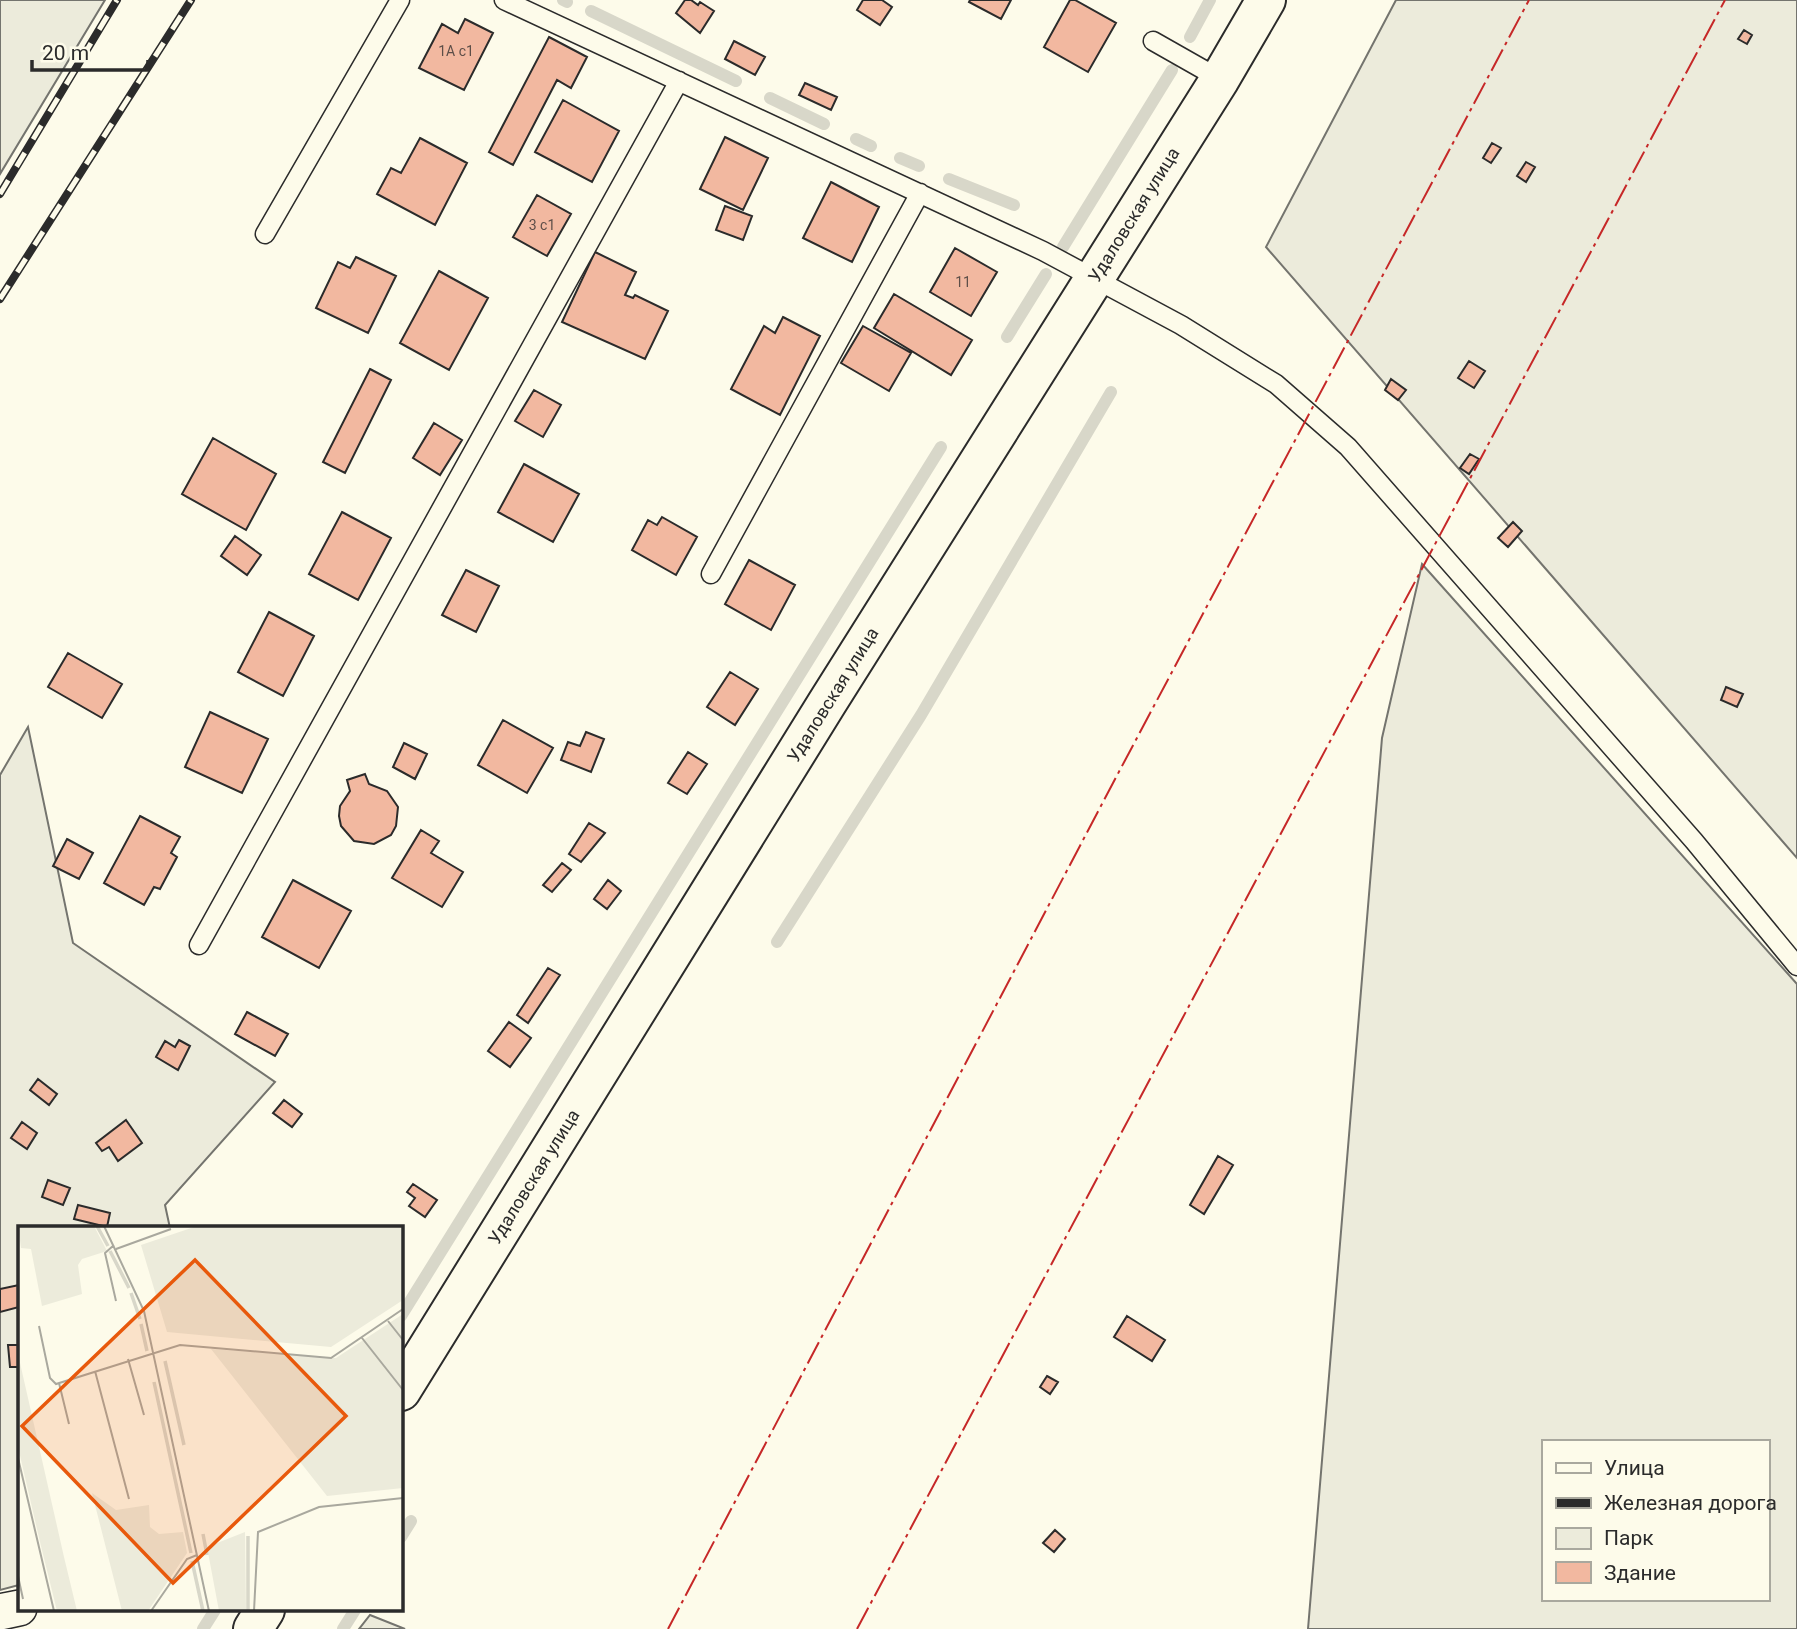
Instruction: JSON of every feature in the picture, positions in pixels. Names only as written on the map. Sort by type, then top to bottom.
[{"type":"main road","name":"Удаловская улица","points":[[402,1389],[1220,79],[1266,0]]},
{"type":"main road","points":[[253,1629],[264,1612]]},
{"type":"street","points":[[0,1612],[18,1608]]},
{"type":"lane","points":[[265,234],[400,0]]},
{"type":"lane","points":[[504,0],[1095,277],[1181,325],[1276,384],[1348,447],[1694,841],[1797,966]]},
{"type":"lane","points":[[1153,41],[1220,79]]},
{"type":"lane","points":[[200,945],[679,81]]},
{"type":"lane","points":[[711,574],[920,193]]},
{"type":"green space","points":[[0,0],[105,0],[0,174]]},
{"type":"green space","points":[[1396,0],[1797,0],[1797,858],[1266,247]]},
{"type":"green space","points":[[1422,564],[1797,984],[1797,1629],[1308,1629],[1382,738]]},
{"type":"green space","points":[[28,727],[73,943],[275,1082],[165,1205],[170,1226],[18,1226],[18,1585],[0,1590],[0,775]]},
{"type":"green space","points":[[370,1615],[405,1629],[359,1629]]},
{"type":"building","points":[[685,0],[691,0],[698,5],[700,2],[714,11],[700,33],[676,13]]},
{"type":"building","points":[[863,0],[882,0],[892,7],[880,25],[857,10]]},
{"type":"building","points":[[1011,0],[1001,19],[969,2]]},
{"type":"building","points":[[1070,0],[1075,0],[1116,23],[1088,72],[1044,47]]},
{"type":"building","points":[[465,19],[493,33],[464,90],[419,68],[442,24],[458,33]]},
{"type":"building","points":[[1744,30],[1752,35],[1747,44],[1738,39]]},
{"type":"building","points":[[549,37],[587,57],[571,88],[557,80],[513,165],[489,152]]},
{"type":"building","points":[[734,41],[765,57],[755,75],[725,59]]},
{"type":"building","points":[[805,83],[837,97],[831,110],[799,95]]},
{"type":"building","points":[[563,100],[619,131],[592,182],[535,152]]},
{"type":"building","points":[[725,137],[768,158],[743,210],[700,189]]},
{"type":"building","points":[[420,138],[467,163],[435,225],[377,194],[391,168],[401,173]]},
{"type":"building","points":[[1492,143],[1501,148],[1491,163],[1483,158]]},
{"type":"building","points":[[1526,162],[1535,167],[1526,182],[1517,176]]},
{"type":"building","points":[[831,182],[879,207],[852,262],[803,238]]},
{"type":"building","points":[[537,195],[571,214],[547,256],[513,237]]},
{"type":"building","points":[[725,206],[752,216],[743,240],[716,230]]},
{"type":"building","points":[[955,248],[997,272],[971,316],[930,292]]},
{"type":"building","points":[[595,252],[636,272],[625,295],[633,298],[635,295],[668,311],[645,359],[562,322]]},
{"type":"building","points":[[356,257],[396,276],[368,333],[316,308],[338,262],[350,268]]},
{"type":"building","points":[[439,271],[488,298],[449,370],[400,343]]},
{"type":"building","points":[[894,294],[972,340],[951,375],[874,328]]},
{"type":"building","points":[[783,317],[820,336],[780,415],[731,389],[764,326],[775,333]]},
{"type":"building","points":[[863,326],[911,353],[889,391],[841,363]]},
{"type":"building","points":[[1469,361],[1485,371],[1474,388],[1458,378]]},
{"type":"building","points":[[370,369],[391,380],[345,473],[323,462]]},
{"type":"building","points":[[1391,379],[1406,390],[1398,400],[1385,390]]},
{"type":"building","points":[[534,390],[561,405],[543,437],[515,421]]},
{"type":"building","points":[[434,423],[462,440],[440,475],[413,458]]},
{"type":"building","points":[[213,438],[276,474],[246,530],[182,494]]},
{"type":"building","points":[[1470,454],[1479,459],[1469,474],[1460,468]]},
{"type":"building","points":[[524,464],[579,494],[553,542],[498,512]]},
{"type":"building","points":[[342,512],[391,538],[358,600],[309,574]]},
{"type":"building","points":[[662,517],[697,537],[676,575],[632,550],[648,520],[657,525]]},
{"type":"building","points":[[1513,522],[1522,531],[1508,547],[1498,538]]},
{"type":"building","points":[[235,536],[261,555],[247,575],[221,556]]},
{"type":"building","points":[[749,560],[795,585],[771,630],[725,604]]},
{"type":"building","points":[[466,570],[499,586],[476,632],[442,615]]},
{"type":"building","points":[[269,612],[314,636],[283,696],[238,672]]},
{"type":"building","points":[[68,653],[122,684],[102,718],[48,687]]},
{"type":"building","points":[[730,672],[758,689],[735,725],[707,707]]},
{"type":"building","points":[[1726,687],[1743,694],[1737,707],[1721,700]]},
{"type":"building","points":[[210,712],[268,739],[242,793],[185,767]]},
{"type":"building","points":[[503,720],[553,748],[527,793],[478,765]]},
{"type":"building","points":[[586,732],[604,739],[591,772],[561,760],[568,742],[580,746]]},
{"type":"building","points":[[404,743],[427,754],[415,779],[393,767]]},
{"type":"building","points":[[688,752],[707,764],[687,794],[668,783]]},
{"type":"building","points":[[365,774],[369,784],[387,791],[398,807],[396,826],[391,835],[374,844],[354,841],[341,826],[339,816],[340,806],[350,791],[347,780]]},
{"type":"building","points":[[140,816],[180,837],[171,853],[177,857],[160,889],[154,887],[144,905],[104,883]]},
{"type":"building","points":[[589,823],[605,833],[581,862],[569,854]]},
{"type":"building","points":[[421,830],[439,841],[431,853],[463,872],[442,907],[392,878]]},
{"type":"building","points":[[67,839],[93,853],[79,879],[53,866]]},
{"type":"building","points":[[562,863],[571,870],[552,892],[543,885]]},
{"type":"building","points":[[293,880],[351,911],[319,968],[262,937]]},
{"type":"building","points":[[608,880],[621,891],[607,909],[594,899]]},
{"type":"building","points":[[548,968],[560,975],[528,1023],[517,1015]]},
{"type":"building","points":[[247,1012],[288,1034],[275,1056],[235,1034]]},
{"type":"building","points":[[509,1022],[531,1038],[510,1067],[488,1051]]},
{"type":"building","points":[[179,1040],[190,1046],[178,1070],[156,1057],[165,1041],[175,1047]]},
{"type":"building","points":[[38,1079],[57,1094],[49,1105],[30,1090]]},
{"type":"building","points":[[284,1100],[302,1114],[292,1127],[273,1113]]},
{"type":"building","points":[[126,1120],[142,1143],[118,1161],[109,1147],[102,1151],[96,1143]]},
{"type":"building","points":[[22,1122],[37,1133],[27,1149],[11,1138]]},
{"type":"building","points":[[1218,1156],[1233,1165],[1204,1214],[1190,1205]]},
{"type":"building","points":[[48,1180],[70,1188],[63,1205],[42,1197]]},
{"type":"building","points":[[413,1184],[437,1200],[425,1217],[409,1206],[415,1198],[407,1192]]},
{"type":"building","points":[[78,1205],[110,1213],[107,1226],[74,1219]]},
{"type":"building","points":[[18,1285],[18,1307],[0,1312],[0,1289]]},
{"type":"building","points":[[1127,1316],[1165,1340],[1152,1361],[1114,1337]]},
{"type":"building","points":[[8,1345],[18,1345],[18,1367],[10,1367]]},
{"type":"building","points":[[1047,1376],[1058,1382],[1050,1394],[1040,1387]]},
{"type":"building","points":[[1055,1530],[1065,1539],[1054,1552],[1043,1543]]},
{"type":"waterway","points":[[563,0],[567,2]]},
{"type":"waterway","points":[[1190,37],[1210,0]]},
{"type":"waterway","points":[[591,11],[736,81]]},
{"type":"waterway","points":[[1063,247],[1172,70]]},
{"type":"waterway","points":[[770,98],[824,124]]},
{"type":"waterway","points":[[856,139],[871,146]]},
{"type":"waterway","points":[[900,158],[919,166]]},
{"type":"waterway","points":[[949,179],[1014,205]]},
{"type":"waterway","points":[[1007,337],[1046,274]]},
{"type":"waterway","points":[[777,942],[921,715],[1111,392]]},
{"type":"waterway","points":[[402,1314],[941,447]]},
{"type":"waterway","points":[[402,1535],[411,1521]]},
{"type":"waterway","points":[[203,1629],[214,1612]]},
{"type":"waterway","points":[[343,1629],[354,1612]]},
{"type":"railway","points":[[0,194],[117,0]]},
{"type":"railway","points":[[0,299],[191,0]]},
{"type":"power","points":[[668,1629],[1529,0]]},
{"type":"power","points":[[857,1629],[1725,0]]}]
